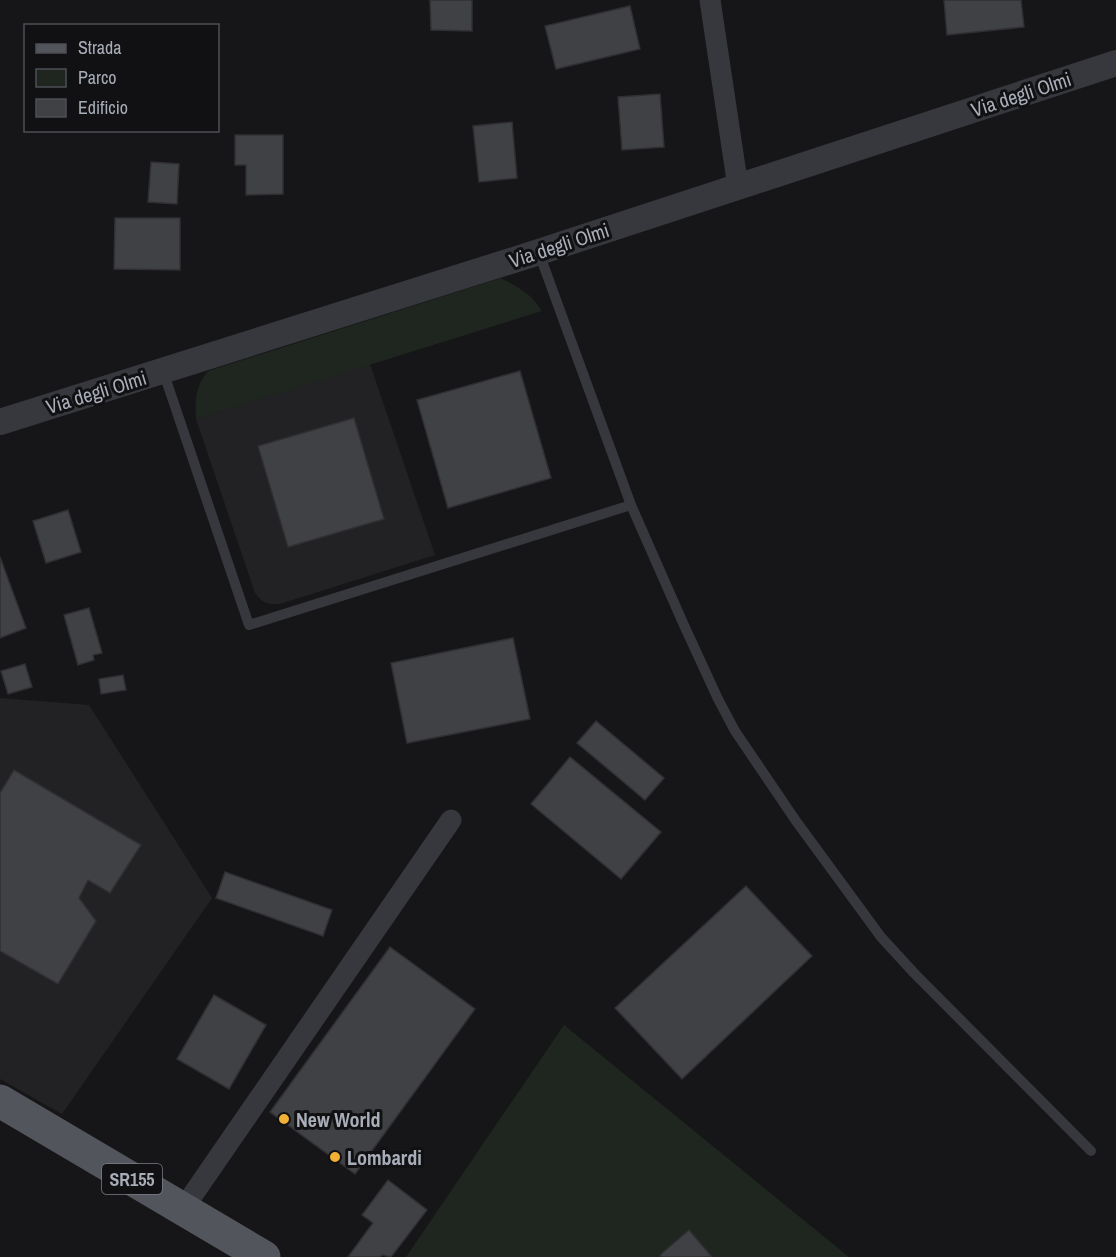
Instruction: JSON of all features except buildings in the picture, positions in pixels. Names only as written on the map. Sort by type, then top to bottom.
[{"type":"main road","name":"SR155","points":[[0,1101],[264,1257]]},
{"type":"street","points":[[710,0],[738,187]]},
{"type":"street","name":"Via degli Olmi","points":[[0,422],[539,252],[1116,63]]},
{"type":"street","points":[[183,1209],[451,819]]},
{"type":"lane","points":[[539,252],[631,505],[718,699],[745,746],[850,898],[891,948],[1091,1151]]},
{"type":"lane","points":[[163,371],[249,625],[631,505]]},
{"type":"shaded area","points":[[370,364],[435,555],[280,604],[262,601],[255,593],[196,419]]},
{"type":"shaded area","points":[[0,698],[89,705],[212,898],[62,1114],[0,1079]]},
{"type":"green space","points":[[501,278],[529,295],[542,311],[196,419],[197,394],[200,383],[208,371]]},
{"type":"green space","points":[[564,1025],[849,1257],[406,1257]]},
{"type":"place","name":"New World","points":[[284,1119]]},
{"type":"place","name":"Lombardi","points":[[335,1157]]}]
